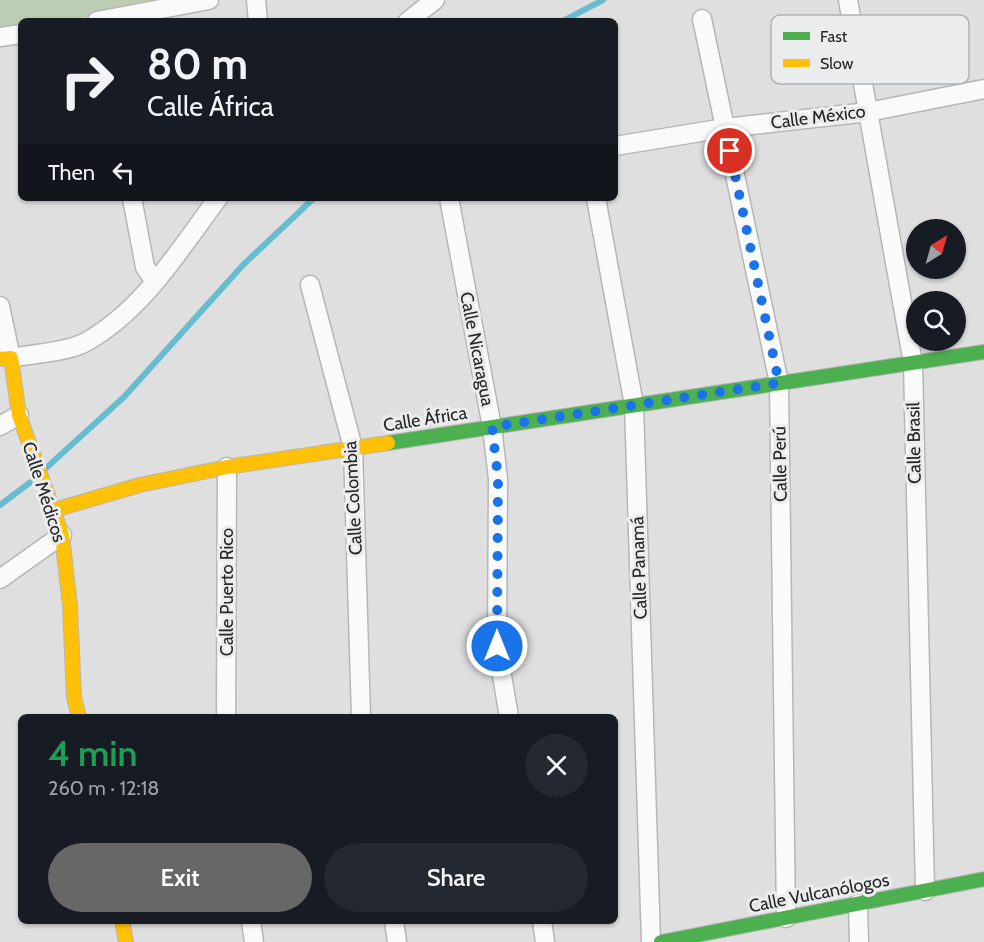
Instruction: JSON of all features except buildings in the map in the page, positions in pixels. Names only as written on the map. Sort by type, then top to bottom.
[{"type":"street","points":[[115,18],[209,0]]},
{"type":"street","points":[[256,0],[258,18]]},
{"type":"street","points":[[412,18],[435,0]]},
{"type":"street","name":"Calle Brasil","points":[[848,0],[851,15]]},
{"type":"street","name":"Calle Perú","points":[[702,19],[779,383],[786,918]]},
{"type":"street","points":[[0,37],[18,34]]},
{"type":"street","name":"Calle Brasil","points":[[863,84],[912,363],[925,891]]},
{"type":"street","name":"Calle México","points":[[618,146],[725,128],[868,111],[984,89]]},
{"type":"street","points":[[133,201],[145,267],[155,282]]},
{"type":"street","points":[[6,359],[82,345],[108,327],[155,282],[216,201]]},
{"type":"street","name":"Calle Nicaragua","points":[[449,201],[492,427],[498,478],[497,646],[508,714]]},
{"type":"street","name":"Calle Panamá","points":[[597,201],[634,405],[651,942]]},
{"type":"street","name":"Calle Colombia","points":[[310,285],[353,448],[361,714]]},
{"type":"street","name":"Calle Médicos","points":[[0,306],[6,359],[19,415],[34,465],[54,510],[62,535],[70,606],[74,696],[78,714]]},
{"type":"street","name":"Calle África","points":[[54,510],[140,484],[227,467],[984,352]]},
{"type":"street","points":[[0,426],[19,415]]},
{"type":"street","name":"Calle Puerto Rico","points":[[226,714],[227,467]]},
{"type":"street","points":[[0,579],[62,535]]},
{"type":"street","name":"Calle Vulcanólogos","points":[[662,942],[710,937],[786,918],[984,879]]},
{"type":"street","points":[[858,903],[859,942]]},
{"type":"street","points":[[123,924],[126,942]]},
{"type":"street","points":[[251,924],[254,942]]},
{"type":"street","points":[[394,924],[397,942]]},
{"type":"street","points":[[542,924],[545,942]]},
{"type":"green space","points":[[0,0],[182,0],[81,18],[18,18],[18,30],[0,33]]},
{"type":"waterway","points":[[569,18],[603,0]]},
{"type":"waterway","points":[[45,469],[124,397],[243,265],[311,201]]},
{"type":"waterway","points":[[0,505],[36,478]]},
{"type":"traffic: fast","points":[[388,443],[984,352]]},
{"type":"traffic: fast","points":[[661,942],[984,879]]},
{"type":"traffic: slow","points":[[0,359],[11,358],[19,415],[62,535],[70,606],[74,697],[78,714]]},
{"type":"traffic: slow","points":[[54,510],[140,485],[227,467],[388,443]]},
{"type":"traffic: slow","points":[[123,924],[126,942]]},
{"type":"route","points":[[497,646],[498,478],[492,427],[779,383],[730,151]]}]
